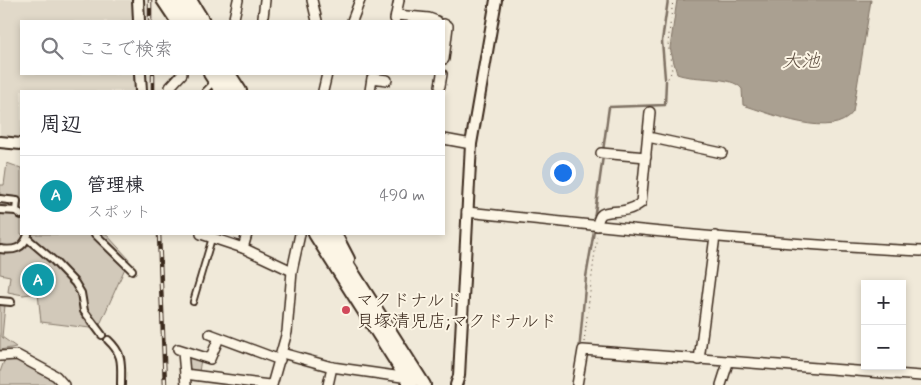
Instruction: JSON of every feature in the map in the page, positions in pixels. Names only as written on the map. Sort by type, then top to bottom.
[{"type":"main road","points":[[172,0],[184,20]]},
{"type":"main road","points":[[183,0],[195,20]]},
{"type":"main road","points":[[230,75],[239,90]]},
{"type":"main road","points":[[214,76],[228,90]]},
{"type":"main road","points":[[316,235],[416,382]]},
{"type":"main road","points":[[329,235],[355,276],[416,382]]},
{"type":"street","points":[[138,0],[139,20]]},
{"type":"street","points":[[162,0],[175,20]]},
{"type":"street","points":[[191,0],[203,20]]},
{"type":"street","points":[[234,18],[238,0]]},
{"type":"street","points":[[263,17],[265,0]]},
{"type":"street","points":[[312,0],[317,20]]},
{"type":"street","points":[[352,20],[360,0]]},
{"type":"street","points":[[399,0],[395,18],[429,18],[434,20]]},
{"type":"street","points":[[456,385],[459,376],[471,144],[496,0]]},
{"type":"street","points":[[445,24],[448,26],[445,51]]},
{"type":"street","points":[[140,75],[141,90]]},
{"type":"street","points":[[170,90],[170,87],[181,75]]},
{"type":"street","points":[[237,75],[246,90]]},
{"type":"street","points":[[323,90],[327,75]]},
{"type":"street","points":[[440,86],[442,75]]},
{"type":"street","points":[[214,76],[220,90]]},
{"type":"street","points":[[370,90],[372,78],[384,78]]},
{"type":"street","points":[[597,226],[600,216],[603,214],[624,212],[641,203],[650,112]]},
{"type":"street","points":[[648,138],[722,153]]},
{"type":"street","points":[[445,139],[471,144]]},
{"type":"street","points":[[0,142],[20,144]]},
{"type":"street","points":[[603,153],[646,158]]},
{"type":"street","points":[[0,199],[20,201]]},
{"type":"street","points":[[0,210],[19,213],[17,201],[14,200]]},
{"type":"street","points":[[467,212],[597,226],[834,247],[921,251]]},
{"type":"street","points":[[96,235],[132,270]]},
{"type":"street","points":[[204,235],[243,248],[292,271]]},
{"type":"street","points":[[243,248],[247,235]]},
{"type":"street","points":[[185,374],[270,385],[281,356],[286,332],[292,271],[300,235]]},
{"type":"street","points":[[337,235],[347,253],[355,276]]},
{"type":"street","points":[[0,249],[11,251],[19,248],[28,236],[75,283],[81,293],[84,311],[102,335]]},
{"type":"street","points":[[699,360],[715,236]]},
{"type":"street","points":[[0,301],[10,302]]},
{"type":"street","points":[[186,385],[180,351],[210,359],[214,336],[281,356],[416,382]]},
{"type":"street","points":[[108,340],[118,350],[121,385]]},
{"type":"street","points":[[577,385],[583,350],[728,363],[921,376]]},
{"type":"street","points":[[0,356],[17,355],[56,376],[64,385]]},
{"type":"street","points":[[721,385],[728,363]]},
{"type":"street","points":[[328,385],[332,367]]},
{"type":"lane","points":[[206,90],[214,76]]},
{"type":"lane","points":[[194,302],[212,238]]},
{"type":"path","points":[[664,80],[667,80],[672,70],[668,43],[673,0]]},
{"type":"path","points":[[583,350],[597,226]]},
{"type":"shaded area","points":[[0,0],[132,0],[133,20],[20,20],[20,75],[134,75],[135,90],[20,90],[20,141],[0,139]]},
{"type":"shaded area","points":[[7,163],[20,168],[20,235],[107,235],[129,259],[98,329],[41,322],[38,293],[23,295],[8,292],[10,276],[0,274],[0,185],[4,185]]},
{"type":"shaded area","points":[[0,304],[5,305],[2,337],[16,347],[0,350]]},
{"type":"shaded area","points":[[17,357],[55,378],[60,385],[0,385],[0,372],[4,361]]},
{"type":"shaded area","points":[[187,358],[201,359],[199,372],[188,371]]},
{"type":"water","name":"大池","points":[[677,0],[871,0],[853,112],[844,120],[831,124],[817,125],[801,122],[743,105],[742,89],[730,82],[677,74],[670,48]]},
{"type":"waterway","points":[[665,78],[662,41],[668,0]]},
{"type":"waterway","points":[[603,151],[609,107],[665,105],[666,81]]},
{"type":"waterway","points":[[594,220],[603,156]]},
{"type":"waterway","points":[[579,352],[586,277],[594,231]]},
{"type":"railway","points":[[150,0],[150,20]]},
{"type":"railway","points":[[153,75],[153,90]]},
{"type":"railway","points":[[159,235],[165,385]]},
{"type":"place","name":"管理棟","points":[[38,280]]},
{"type":"place","name":"マクドナルド 貝塚清児店;マクドナルド","points":[[346,310]]}]
